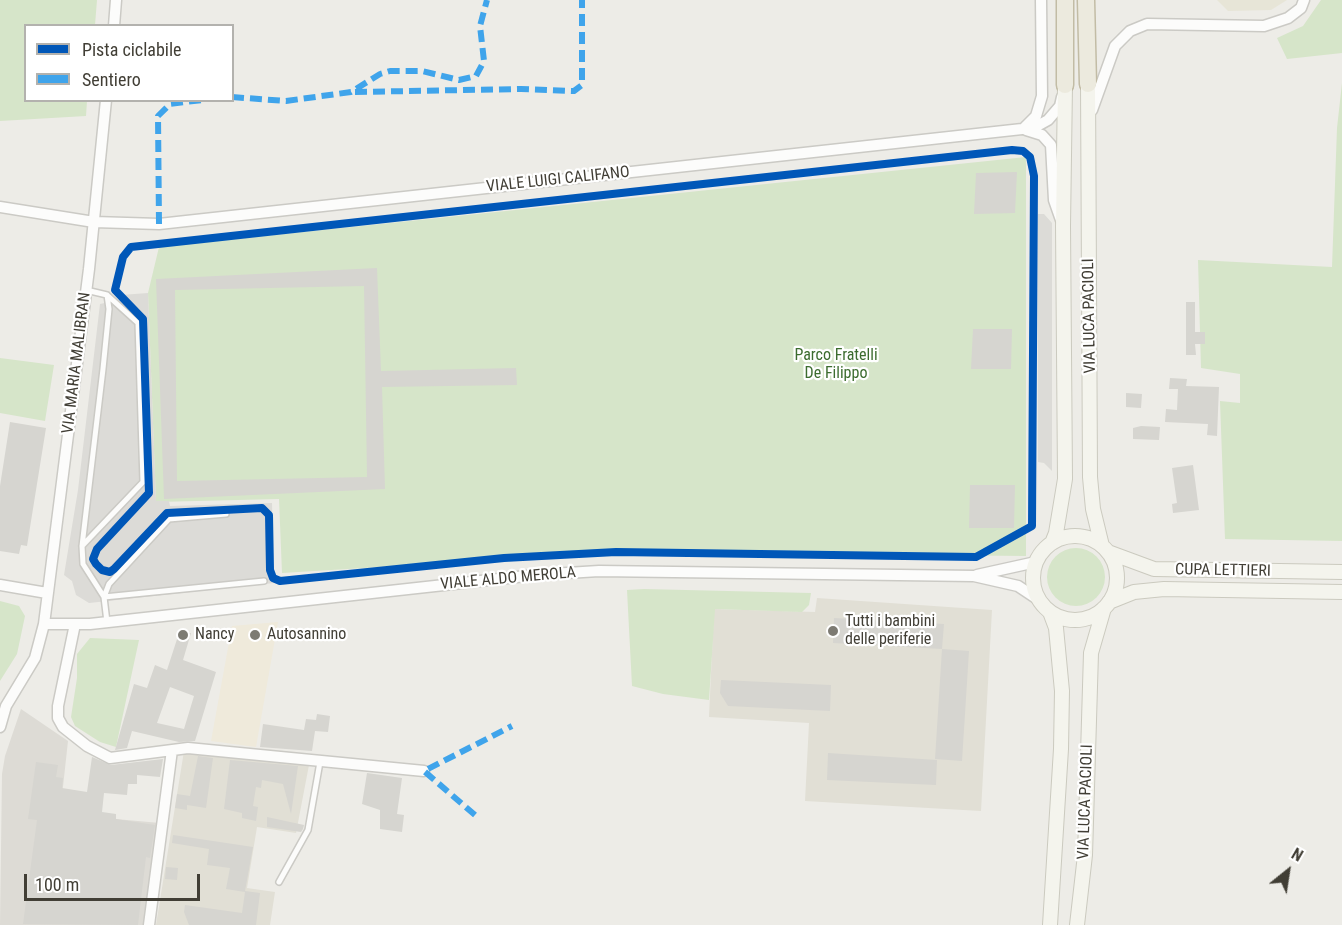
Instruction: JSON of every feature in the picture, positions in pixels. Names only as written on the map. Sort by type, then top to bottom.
[{"type":"highway","points":[[1065,0],[1065,85]]},
{"type":"highway","points":[[1086,0],[1088,84]]},
{"type":"main road","name":"VIA LUCA PACIOLI","points":[[1088,84],[1090,477],[1095,520],[1105,549]]},
{"type":"main road","name":"VIA LUCA PACIOLI","points":[[1052,543],[1065,479],[1063,226],[1065,85]]},
{"type":"main road","points":[[1072,537],[1083,537],[1105,549],[1116,572],[1117,583],[1107,605],[1090,617],[1074,620],[1050,612],[1039,600],[1033,574],[1036,562],[1052,543],[1072,537]]},
{"type":"main road","name":"CUPA LETTIERI","points":[[1105,549],[1154,569],[1342,572]]},
{"type":"main road","name":"CUPA LETTIERI","points":[[1107,605],[1134,592],[1164,589],[1342,592]]},
{"type":"main road","name":"VIA LUCA PACIOLI","points":[[1077,925],[1085,855],[1091,653],[1107,605]]},
{"type":"main road","name":"VIA LUCA PACIOLI","points":[[1050,612],[1056,628],[1062,691],[1061,749],[1050,925]]},
{"type":"street","points":[[114,24],[116,0]]},
{"type":"street","points":[[1022,129],[1036,116],[1042,96],[1041,0]]},
{"type":"street","points":[[1088,125],[1099,85],[1115,46],[1130,31],[1147,24],[1264,26],[1288,18],[1301,8],[1304,0]]},
{"type":"street","name":"VIALE LUIGI CALIFANO","points":[[0,207],[94,222],[159,224],[1022,129],[1039,125],[1055,114],[1060,106],[1065,85]]},
{"type":"street","name":"VIA MARIA MALIBRAN","points":[[0,727],[6,706],[35,658],[44,624],[86,290],[106,102]]},
{"type":"street","points":[[1022,129],[1042,135],[1051,146],[1054,200],[1063,226]]},
{"type":"street","name":"VIALE ALDO MEROLA","points":[[974,576],[1036,562]]},
{"type":"street","name":"VIALE ALDO MEROLA","points":[[44,624],[107,622],[536,575],[599,571],[974,576],[1018,586],[1039,600]]},
{"type":"street","points":[[0,585],[47,592]]},
{"type":"street","points":[[75,624],[58,706],[58,718],[63,727],[87,746],[110,758],[172,750],[220,749],[320,762],[384,765],[424,771]]},
{"type":"street","points":[[149,925],[172,750]]},
{"type":"lane","points":[[81,546],[143,482],[138,322],[107,295],[86,290]]},
{"type":"lane","points":[[107,295],[109,309],[104,369],[81,546],[83,564],[104,597],[107,622]]},
{"type":"lane","points":[[104,597],[109,584],[169,519],[226,514]]},
{"type":"lane","points":[[104,597],[264,581]]},
{"type":"lane","points":[[279,882],[308,830],[320,762]]},
{"type":"shaded area","points":[[1217,0],[1287,0],[1271,10],[1228,11]]},
{"type":"shaded area","points":[[1038,214],[1044,214],[1052,223],[1052,471],[1044,463],[1038,462]]},
{"type":"shaded area","points":[[148,293],[156,501],[169,501],[170,506],[272,503],[274,583],[89,603],[76,595],[72,581],[64,575],[78,490],[100,304],[119,300],[121,295]]},
{"type":"shaded area","points":[[817,598],[992,610],[981,811],[805,801],[809,723],[709,717],[714,609],[815,612]]},
{"type":"shaded area","points":[[278,622],[256,747],[211,741],[232,626]]},
{"type":"shaded area","points":[[21,709],[68,741],[60,814],[160,823],[146,925],[0,925],[2,774],[5,756]]},
{"type":"shaded area","points":[[184,751],[309,765],[296,833],[257,827],[247,888],[275,892],[270,925],[156,925]]},
{"type":"green space","points":[[0,0],[97,0],[95,24],[24,24],[24,102],[87,102],[86,116],[0,121]]},
{"type":"green space","points":[[1321,0],[1342,0],[1342,53],[1287,59],[1277,38],[1303,26]]},
{"type":"green space","points":[[1342,83],[1342,541],[1225,539],[1220,401],[1240,403],[1240,374],[1201,368],[1198,260],[1332,267],[1337,128]]},
{"type":"green space","name":"Parco Fratelli De Filippo","points":[[1026,157],[1026,556],[627,552],[282,573],[279,499],[156,502],[148,293],[159,247]]},
{"type":"green space","points":[[0,358],[54,365],[45,421],[0,413]]},
{"type":"green space","points":[[1076,548],[1087,550],[1100,561],[1105,577],[1103,588],[1092,601],[1076,606],[1065,604],[1052,593],[1047,577],[1049,566],[1060,553]]},
{"type":"green space","points":[[627,590],[811,593],[809,605],[802,612],[715,609],[709,700],[663,694],[632,686]]},
{"type":"green space","points":[[0,601],[19,606],[25,616],[17,654],[0,681]]},
{"type":"green space","points":[[90,638],[139,640],[116,747],[100,742],[75,726],[71,717],[77,678],[77,654]]},
{"type":"building","points":[[1017,172],[1015,213],[974,214],[976,173]]},
{"type":"building","points":[[377,268],[381,371],[516,368],[517,385],[382,387],[385,489],[164,499],[156,279]],"holes":[[[364,286],[367,477],[177,481],[175,290]]]},
{"type":"building","points":[[1186,302],[1195,302],[1195,332],[1205,332],[1205,344],[1195,344],[1196,355],[1186,355]]},
{"type":"building","points":[[973,329],[1012,329],[1011,369],[971,369]]},
{"type":"building","points":[[1170,378],[1187,379],[1186,386],[1219,387],[1217,436],[1207,435],[1208,424],[1165,422],[1166,409],[1177,410],[1178,389],[1169,389]]},
{"type":"building","points":[[1126,393],[1142,394],[1141,408],[1126,407]]},
{"type":"building","points":[[10,422],[46,428],[27,546],[21,545],[19,554],[0,551],[0,486]]},
{"type":"building","points":[[1160,427],[1159,440],[1133,439],[1133,428]]},
{"type":"building","points":[[1193,465],[1199,510],[1173,513],[1172,504],[1177,503],[1172,468]]},
{"type":"building","points":[[970,485],[1015,485],[1014,528],[969,528]]},
{"type":"building","points":[[834,618],[944,624],[942,649],[833,643]]},
{"type":"building","points":[[179,633],[191,633],[183,660],[216,672],[195,741],[179,742],[132,731],[127,748],[115,750],[134,684],[147,688],[155,665],[167,670]],"holes":[[[170,687],[194,696],[184,729],[157,723]]]},
{"type":"building","points":[[942,649],[969,651],[962,761],[935,759]]},
{"type":"building","points":[[721,680],[831,685],[830,711],[728,706],[720,693]]},
{"type":"building","points":[[317,714],[330,716],[328,732],[315,731],[312,751],[260,747],[263,724],[304,730],[306,719],[316,720]]},
{"type":"building","points":[[828,753],[937,760],[936,785],[827,780]]},
{"type":"building","points":[[198,756],[213,758],[206,808],[187,805],[187,810],[175,808],[177,794],[190,796]]},
{"type":"building","points":[[92,757],[111,765],[163,759],[160,777],[137,775],[137,784],[128,784],[127,795],[104,793],[102,812],[116,814],[116,819],[155,825],[150,858],[146,857],[138,925],[23,924],[37,820],[28,819],[36,762],[58,765],[56,777],[63,778],[62,788],[87,792]]},
{"type":"building","points":[[230,760],[298,766],[291,814],[283,784],[262,780],[261,788],[256,787],[253,806],[258,807],[256,821],[242,818],[242,813],[224,809]]},
{"type":"building","points":[[367,773],[402,778],[397,814],[404,815],[402,832],[380,829],[380,810],[362,804]]},
{"type":"building","points":[[267,817],[304,825],[303,829],[301,832],[267,827]]},
{"type":"building","points":[[173,835],[253,847],[245,891],[260,893],[256,925],[189,925],[184,912],[185,905],[242,913],[245,892],[226,889],[230,868],[207,865],[209,849],[172,843]]},
{"type":"building","points":[[166,867],[178,868],[177,880],[165,879]]},
{"type":"marked path","points":[[234,97],[286,101],[351,92],[380,74],[390,71],[422,71],[459,80],[476,76],[484,61],[480,26],[487,0]]},
{"type":"marked path","points":[[355,92],[521,89],[574,91],[582,85],[582,0]]},
{"type":"marked path","points":[[159,224],[158,116],[170,104],[186,102]]},
{"type":"marked path","points":[[475,815],[424,771],[512,726]]},
{"type":"cycle path","points":[[1012,150],[1023,151],[1030,157],[1034,176],[1032,526],[976,557],[616,552],[504,558],[280,581],[273,578],[270,570],[269,515],[262,508],[167,513],[110,572],[102,570],[93,559],[97,549],[149,493],[143,319],[115,290],[123,257],[131,247],[1012,150]]},
{"type":"place","name":"Tutti i bambini delle periferie","points":[[833,631]]},
{"type":"place","name":"Nancy","points":[[183,635]]},
{"type":"place","name":"Autosannino","points":[[255,635]]}]
